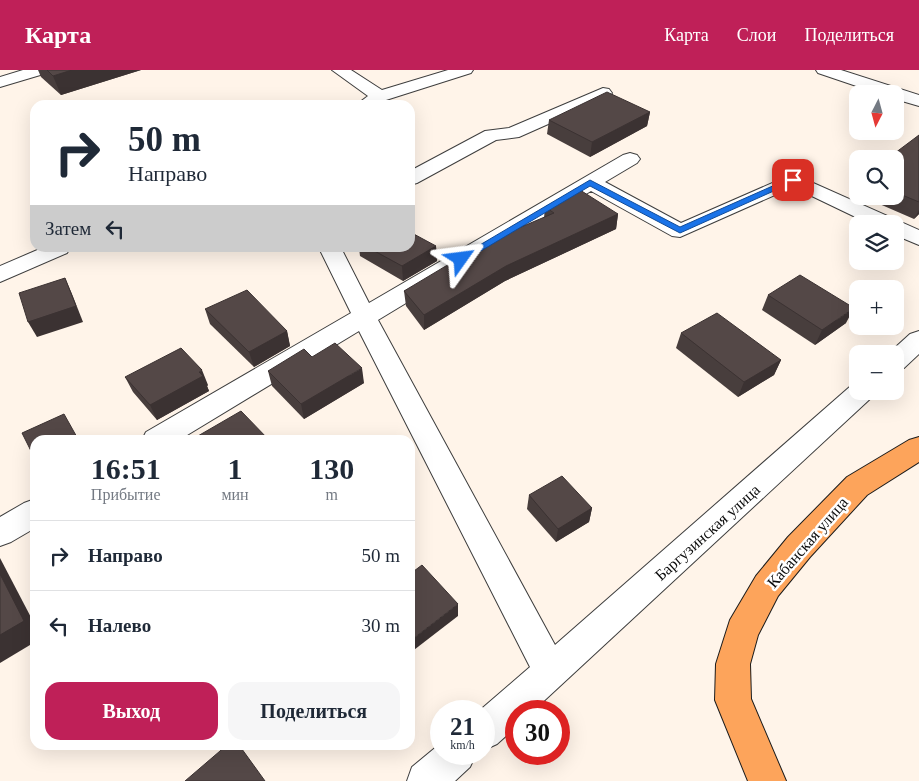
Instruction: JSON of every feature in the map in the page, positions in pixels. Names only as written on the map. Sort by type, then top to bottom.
[{"type":"main road","name":"Кабанская улица","points":[[767,781],[733,700],[733,664],[742,631],[767,586],[799,547],[857,486],[919,448]]},
{"type":"street","points":[[0,82],[41,70]]},
{"type":"street","points":[[340,70],[380,96]]},
{"type":"street","points":[[373,100],[380,96],[465,70]]},
{"type":"street","points":[[824,70],[919,101]]},
{"type":"street","points":[[415,176],[492,135],[512,133],[603,92]]},
{"type":"street","points":[[164,435],[630,159]]},
{"type":"street","points":[[590,182],[680,231],[793,180],[869,215]]},
{"type":"street","points":[[904,231],[919,238]]},
{"type":"street","points":[[0,276],[51,252]]},
{"type":"street","points":[[332,252],[551,672]]},
{"type":"street","points":[[904,354],[919,340]]},
{"type":"street","name":"Баргузинская улица","points":[[495,721],[852,400]]},
{"type":"street","points":[[0,533],[30,515]]},
{"type":"street","points":[[426,781],[444,765]]},
{"type":"building","points":[[47,70],[72,70],[53,76]]},
{"type":"building","points":[[607,92],[650,112],[592,142],[549,120]]},
{"type":"building","points":[[919,135],[919,202],[904,196],[904,150],[899,150]]},
{"type":"building","points":[[580,190],[618,214],[506,266],[424,315],[404,291],[486,242],[554,213],[545,207]]},
{"type":"building","points":[[415,235],[436,246],[402,266],[376,252],[415,252]]},
{"type":"building","points":[[800,275],[849,305],[849,311],[822,330],[768,295]]},
{"type":"building","points":[[65,278],[76,306],[28,322],[19,293]]},
{"type":"building","points":[[247,290],[287,331],[249,352],[205,309]]},
{"type":"building","points":[[717,313],[781,360],[744,382],[681,333]]},
{"type":"building","points":[[335,343],[362,368],[301,404],[268,371],[304,349],[312,357]]},
{"type":"building","points":[[181,348],[202,370],[199,372],[203,376],[150,405],[125,377]]},
{"type":"building","points":[[241,411],[264,435],[200,435]]},
{"type":"building","points":[[64,414],[76,435],[30,435],[30,449],[22,433]]},
{"type":"building","points":[[562,476],[592,508],[558,529],[529,495]]},
{"type":"building","points":[[422,565],[458,604],[415,637],[415,570]]},
{"type":"building","points":[[0,574],[24,621],[0,635]]},
{"type":"building","points":[[221,750],[243,750],[265,781],[185,781]]},
{"type":"route","points":[[461,259],[590,182],[680,231],[793,180]]}]
